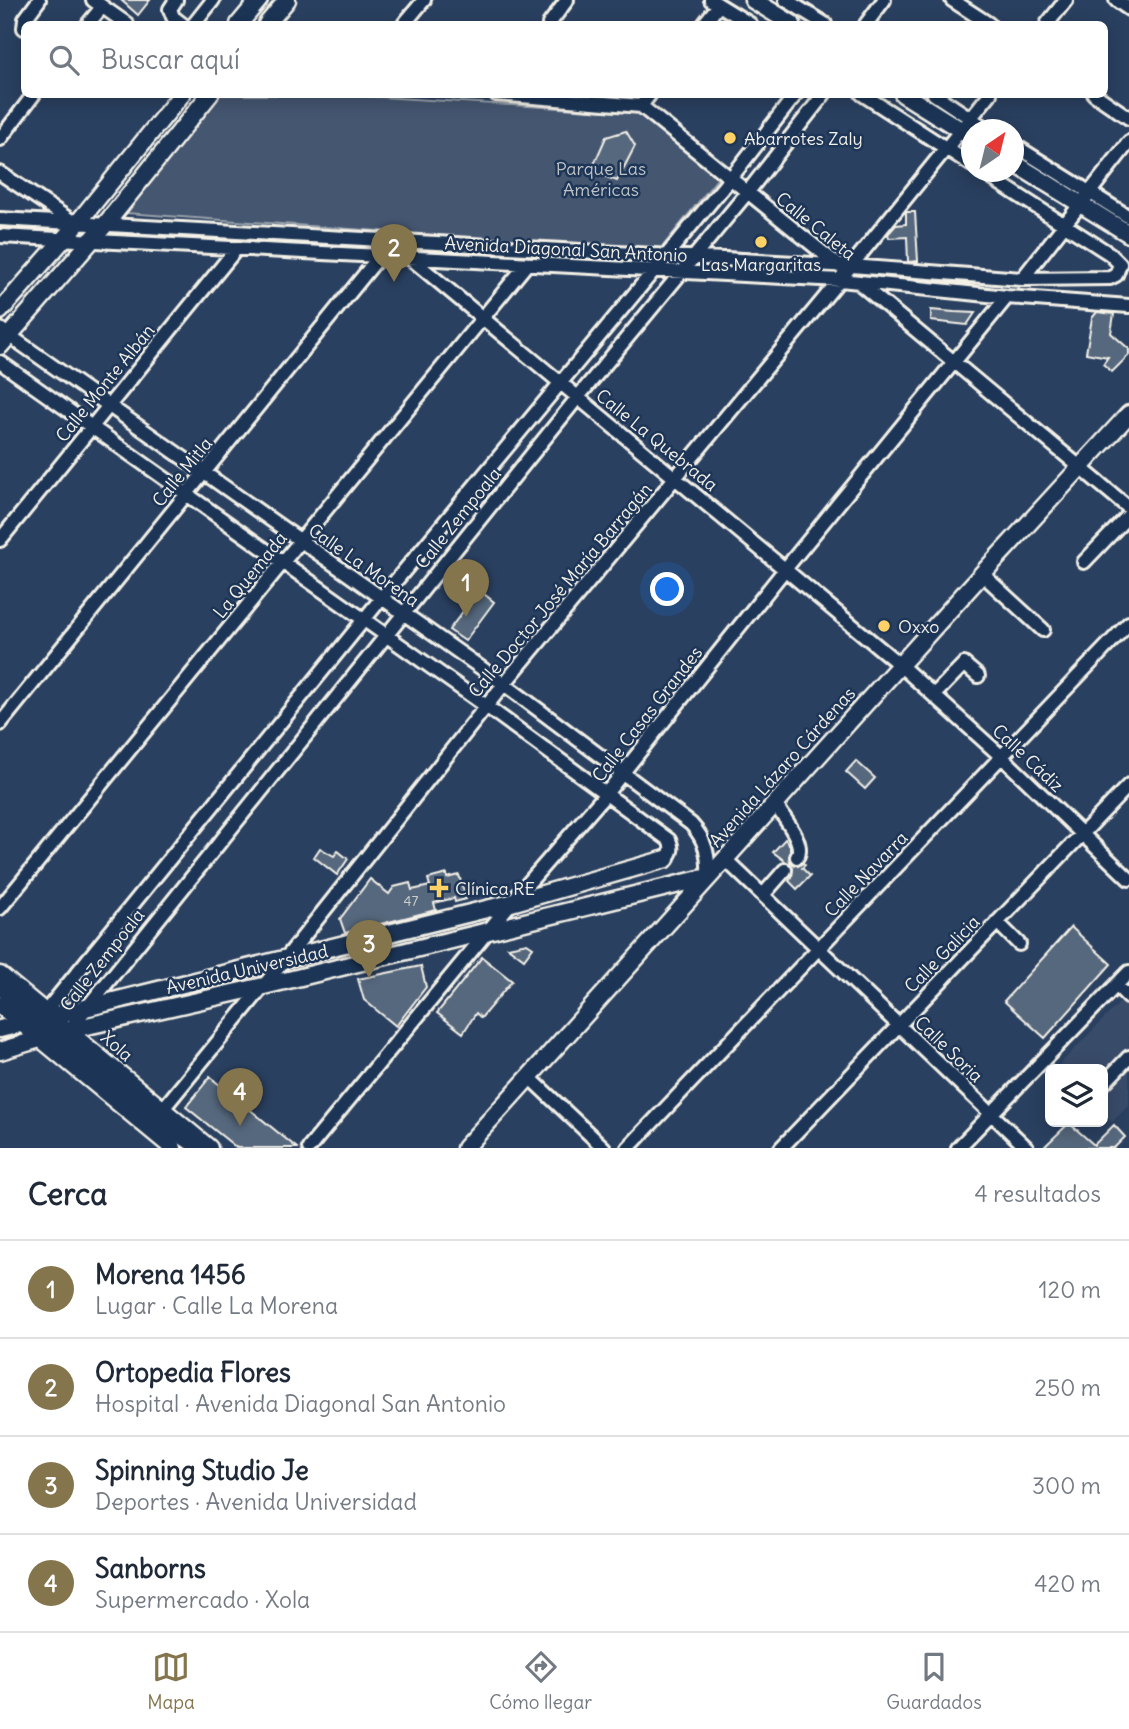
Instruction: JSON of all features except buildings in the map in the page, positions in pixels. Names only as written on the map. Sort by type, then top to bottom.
[{"type":"main road","points":[[242,21],[259,0]]},
{"type":"main road","points":[[270,21],[287,0]]},
{"type":"main road","points":[[752,0],[787,21]]},
{"type":"main road","points":[[0,312],[76,225],[179,98]]},
{"type":"main road","points":[[3,337],[104,226],[207,98]]},
{"type":"main road","points":[[910,98],[961,126]]},
{"type":"main road","points":[[1024,168],[1084,197],[1129,234]]},
{"type":"main road","name":"Avenida Lázaro Cárdenas","points":[[465,1148],[1129,414]]},
{"type":"main road","name":"Avenida Universidad","points":[[0,1029],[39,1017],[84,1009],[511,904],[666,859]]},
{"type":"main road","name":"Avenida Universidad","points":[[0,1051],[56,1035],[708,877]]},
{"type":"main road","name":"Xola","points":[[0,975],[56,1035],[173,1140]]},
{"type":"main road","name":"Xola","points":[[0,1005],[39,1017],[56,1035],[162,1110],[209,1148]]},
{"type":"street","points":[[25,21],[39,0]]},
{"type":"street","points":[[176,0],[170,14],[178,21]]},
{"type":"street","points":[[196,21],[213,0]]},
{"type":"street","points":[[406,21],[424,0]]},
{"type":"street","points":[[550,21],[567,0]]},
{"type":"street","points":[[786,0],[820,21]]},
{"type":"street","points":[[866,21],[884,0]]},
{"type":"street","points":[[952,0],[984,21]]},
{"type":"street","points":[[1049,21],[1066,0]]},
{"type":"street","points":[[1116,0],[1129,9]]},
{"type":"street","points":[[89,21],[97,3],[123,21]]},
{"type":"street","points":[[706,21],[715,3],[745,21]]},
{"type":"street","points":[[0,139],[31,98]]},
{"type":"street","points":[[544,98],[640,106],[647,98]]},
{"type":"street","name":"Calle Zempoala","points":[[39,1017],[381,598],[730,179],[793,98]]},
{"type":"street","name":"Calle Zempoala","points":[[56,1035],[84,1009],[679,272],[747,193],[821,98]]},
{"type":"street","points":[[868,98],[961,157]]},
{"type":"street","points":[[938,98],[961,123]]},
{"type":"street","name":"Calle Doctor José María Barragán","points":[[974,119],[987,98]]},
{"type":"street","points":[[1100,98],[1129,118]]},
{"type":"street","name":"Calle Caleta","points":[[640,106],[858,282],[1129,508]]},
{"type":"street","name":"Calle Doctor José María Barragán","points":[[162,1110],[504,684],[844,271],[961,135]]},
{"type":"street","points":[[1022,279],[1129,142]]},
{"type":"street","points":[[1024,153],[1084,197],[1129,217]]},
{"type":"street","points":[[0,173],[76,225]]},
{"type":"street","points":[[998,182],[1064,224]]},
{"type":"street","name":"Avenida Diagonal San Antonio","points":[[0,219],[665,256],[844,271],[1022,279],[1110,278],[1120,270],[1117,259],[1064,224]]},
{"type":"street","name":"Avenida Diagonal San Antonio","points":[[0,236],[679,272],[844,271]]},
{"type":"street","name":"Calle Mitla","points":[[0,724],[391,242]]},
{"type":"street","name":"Calle La Quebrada","points":[[391,242],[900,665]]},
{"type":"street","name":"Calle Monte Albán","points":[[0,540],[237,248]]},
{"type":"street","name":"La Quemada","points":[[0,908],[526,265]]},
{"type":"street","points":[[858,282],[1129,306]]},
{"type":"street","name":"Calle Casas Grandes","points":[[309,1148],[488,931],[606,795],[786,568],[1007,297]]},
{"type":"street","name":"Calle La Morena","points":[[3,337],[109,406],[504,684],[691,824],[699,832],[707,853],[708,877]]},
{"type":"street","points":[[0,362],[486,706],[669,840],[672,846],[671,854],[666,859]]},
{"type":"street","points":[[1084,562],[1129,515]]},
{"type":"street","points":[[982,574],[1043,630]]},
{"type":"street","name":"Calle Navarra","points":[[628,1148],[1129,623]]},
{"type":"street","points":[[934,695],[964,664],[978,676]]},
{"type":"street","name":"Calle Cádiz","points":[[900,665],[1002,757],[1129,878]]},
{"type":"street","name":"Calle Galicia","points":[[781,1148],[1129,785]]},
{"type":"street","points":[[775,804],[800,845],[797,857]]},
{"type":"street","name":"Calle Soria","points":[[725,859],[1027,1148]]},
{"type":"street","points":[[762,895],[785,870]]},
{"type":"street","points":[[997,922],[1019,944]]},
{"type":"street","points":[[958,1148],[1129,972]]},
{"type":"street","points":[[1116,986],[1129,998]]},
{"type":"street","points":[[0,989],[39,1017]]},
{"type":"street","points":[[1108,1079],[1129,1057]]},
{"type":"street","points":[[529,1077],[604,1148]]},
{"type":"street","points":[[173,1140],[188,1148]]},
{"type":"street","points":[[173,1140],[197,1148]]},
{"type":"shaded area","points":[[1129,993],[1129,1105],[1112,1122],[1108,1118],[1108,1064],[1060,1064]]},
{"type":"green space","name":"Parque Las Américas","points":[[215,98],[397,98],[639,113],[718,178],[659,251],[125,213]]},
{"type":"place","name":"Abarrotes Zaly","points":[[730,138]]},
{"type":"place","name":"Las Margaritas","points":[[761,242]]},
{"type":"place","name":"Ortopedia Flores","points":[[394,282]]},
{"type":"place","name":"Morena 1456","points":[[466,617]]},
{"type":"place","name":"Oxxo","points":[[884,626]]},
{"type":"place","name":"Clínica RE","points":[[439,888]]},
{"type":"place","name":"Spinning Studio Je","points":[[369,978]]},
{"type":"place","name":"Sanborns","points":[[240,1126]]}]
